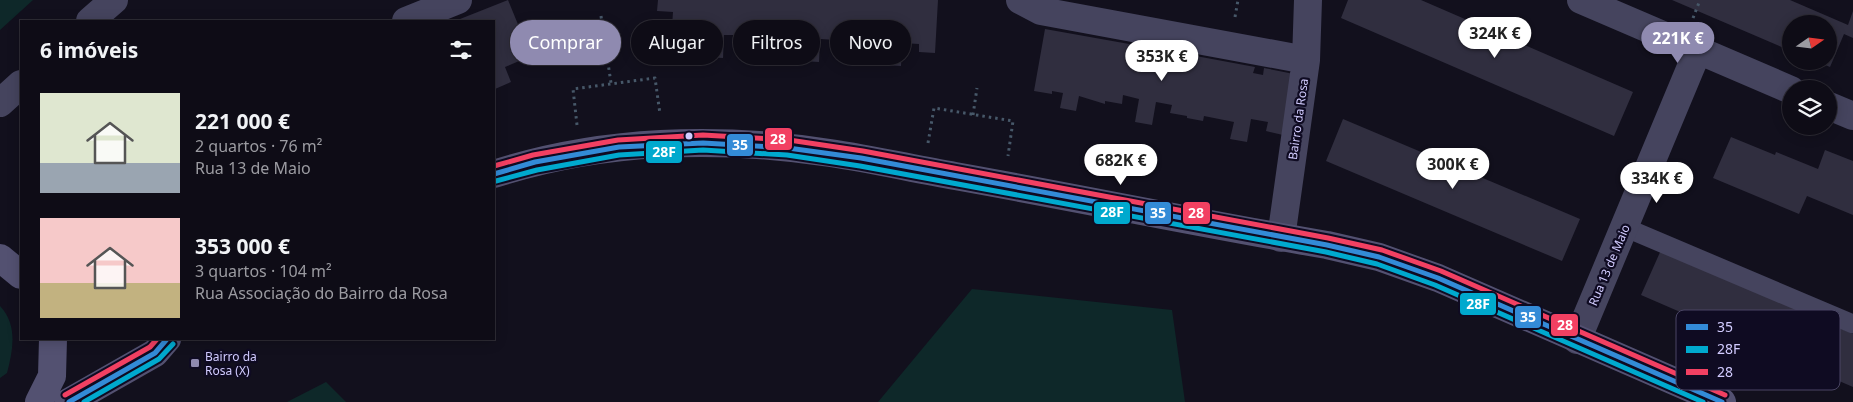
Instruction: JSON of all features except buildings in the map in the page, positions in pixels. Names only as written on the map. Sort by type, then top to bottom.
[{"type":"street","points":[[91,20],[114,0]]},
{"type":"street","points":[[408,20],[458,0]]},
{"type":"street","points":[[1020,0],[1041,11],[1306,60]]},
{"type":"street","name":"Bairro da Rosa","points":[[1282,238],[1306,60],[1308,0]]},
{"type":"street","points":[[1581,0],[1782,86]]},
{"type":"street","name":"Rua 13 de Maio","points":[[1577,340],[1698,50]]},
{"type":"street","points":[[0,103],[20,85]]},
{"type":"street","points":[[1837,109],[1853,116]]},
{"type":"street","points":[[495,174],[520,165],[580,153],[663,144],[757,144],[821,152],[1327,246],[1396,263],[1438,278],[1676,382]]},
{"type":"street","points":[[0,258],[20,274]]},
{"type":"street","points":[[39,402],[52,376],[53,340]]},
{"type":"street","points":[[69,402],[154,353],[166,340]]},
{"type":"street","points":[[1694,390],[1722,402]]},
{"type":"lane","points":[[1624,227],[1820,310]]},
{"type":"lane","points":[[1840,318],[1853,324]]},
{"type":"path","points":[[1694,16],[1700,0]]},
{"type":"path","points":[[601,16],[611,84]]},
{"type":"path","points":[[580,153],[573,88],[655,78],[663,144]]},
{"type":"path","points":[[973,114],[977,88]]},
{"type":"path","points":[[934,108],[1013,121],[1003,185]]},
{"type":"green space","points":[[0,0],[33,0],[0,30]]},
{"type":"green space","points":[[972,289],[1172,310],[1185,402],[878,402]]},
{"type":"green space","points":[[0,306],[10,321],[12,347],[7,373],[0,378]]},
{"type":"green space","points":[[326,382],[346,402],[287,402]]},
{"type":"transit line","name":"28","points":[[495,166],[533,155],[618,140],[703,135],[789,140],[863,151],[1328,238],[1382,250],[1441,271],[1676,374]]},
{"type":"transit line","name":"35","points":[[495,174],[535,162],[619,147],[703,143],[788,148],[861,158],[1327,245],[1379,257],[1438,278],[1676,382]]},
{"type":"transit line","name":"28F","points":[[496,181],[537,170],[619,155],[703,150],[787,155],[860,166],[1326,252],[1377,264],[1435,285],[1703,402]]},
{"type":"transit line","name":"28","points":[[65,395],[150,347],[156,340]]},
{"type":"transit line","name":"35","points":[[69,402],[155,353],[166,340]]},
{"type":"transit line","name":"28F","points":[[84,402],[159,359],[173,344]]},
{"type":"transit line","name":"35","points":[[1695,390],[1722,402]]},
{"type":"transit line","name":"28","points":[[1714,390],[1725,395]]},
{"type":"place","name":"Bairro da Rosa (X)","points":[[195,363]]}]
